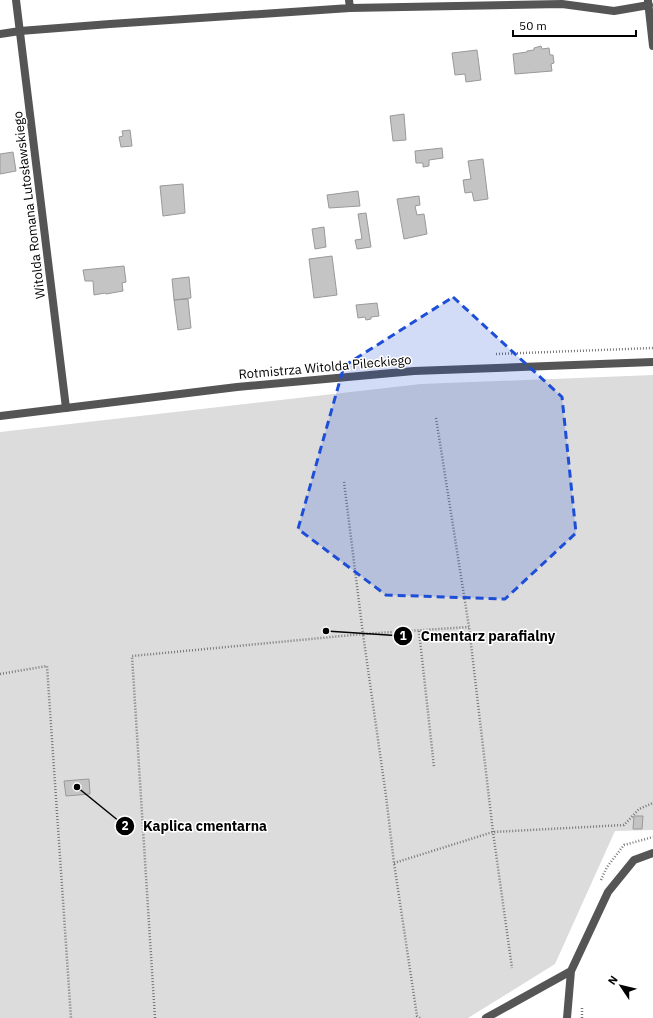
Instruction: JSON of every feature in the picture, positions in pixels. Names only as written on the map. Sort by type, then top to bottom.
[{"type":"street","name":"Witolda Romana Lutosławskiego","points":[[16,0],[66,408]]},
{"type":"street","points":[[0,34],[20,31],[350,4],[562,4],[614,11],[648,2],[653,46]]},
{"type":"street","name":"Rotmistrza Witolda Pileckiego","points":[[0,416],[237,387],[414,371],[653,362]]},
{"type":"street","points":[[566,1018],[570,971],[608,892],[634,860],[653,853]]},
{"type":"street","points":[[486,1018],[570,971]]},
{"type":"path","points":[[436,418],[469,627],[493,832],[512,968]]},
{"type":"path","points":[[344,482],[394,863],[417,1016],[420,1018]]},
{"type":"path","points":[[155,1018],[132,656],[363,634],[469,627]]},
{"type":"path","points":[[420,631],[434,767]]},
{"type":"path","points":[[0,674],[47,666],[71,1018]]},
{"type":"path","points":[[394,863],[493,832],[624,825],[638,809],[653,803]]},
{"type":"path","points":[[601,881],[607,867],[624,845],[653,837]]},
{"type":"path","points":[[582,1001],[582,1018]]},
{"type":"highlighted area","points":[[453,297],[562,397],[576,533],[505,599],[386,595],[298,529],[344,366]]},
{"type":"shaded area","points":[[653,375],[653,830],[615,831],[555,964],[468,1018],[0,1018],[0,432],[421,384]]},
{"type":"building","points":[[541,46],[542,49],[549,48],[550,55],[553,55],[554,63],[551,64],[552,71],[515,74],[513,54],[534,50],[534,48]]},
{"type":"building","points":[[477,50],[481,80],[466,82],[465,74],[455,75],[452,53]]},
{"type":"building","points":[[404,114],[406,140],[393,141],[390,116]]},
{"type":"building","points":[[130,130],[132,146],[121,147],[119,137],[123,136],[122,131]]},
{"type":"building","points":[[442,148],[443,158],[429,160],[429,166],[423,167],[423,163],[416,163],[415,151]]},
{"type":"building","points":[[13,152],[16,171],[0,174],[0,154]]},
{"type":"building","points":[[483,159],[488,199],[474,201],[472,192],[465,193],[463,180],[471,179],[468,161]]},
{"type":"building","points":[[183,184],[185,213],[163,216],[160,186]]},
{"type":"building","points":[[358,191],[360,206],[329,208],[327,195]]},
{"type":"building","points":[[419,196],[420,205],[415,206],[417,215],[424,214],[427,234],[404,239],[397,199]]},
{"type":"building","points":[[366,213],[371,247],[357,249],[355,240],[362,239],[358,214]]},
{"type":"building","points":[[324,227],[326,247],[315,249],[312,229]]},
{"type":"building","points":[[332,256],[337,295],[314,298],[309,259]]},
{"type":"building","points":[[124,266],[126,282],[122,283],[123,291],[94,295],[93,281],[85,281],[83,270]]},
{"type":"building","points":[[189,277],[191,298],[174,300],[172,279]]},
{"type":"building","points":[[188,299],[191,328],[178,330],[174,300]]},
{"type":"building","points":[[377,303],[379,316],[371,317],[371,319],[366,320],[365,317],[358,318],[356,305]]},
{"type":"building","points":[[89,779],[90,794],[66,796],[64,781]]},
{"type":"building","points":[[634,816],[643,816],[642,829],[633,829]]},
{"type":"place","name":"Cmentarz parafialny","points":[[326,631]]},
{"type":"place","name":"Kaplica cmentarna","points":[[77,787]]}]
